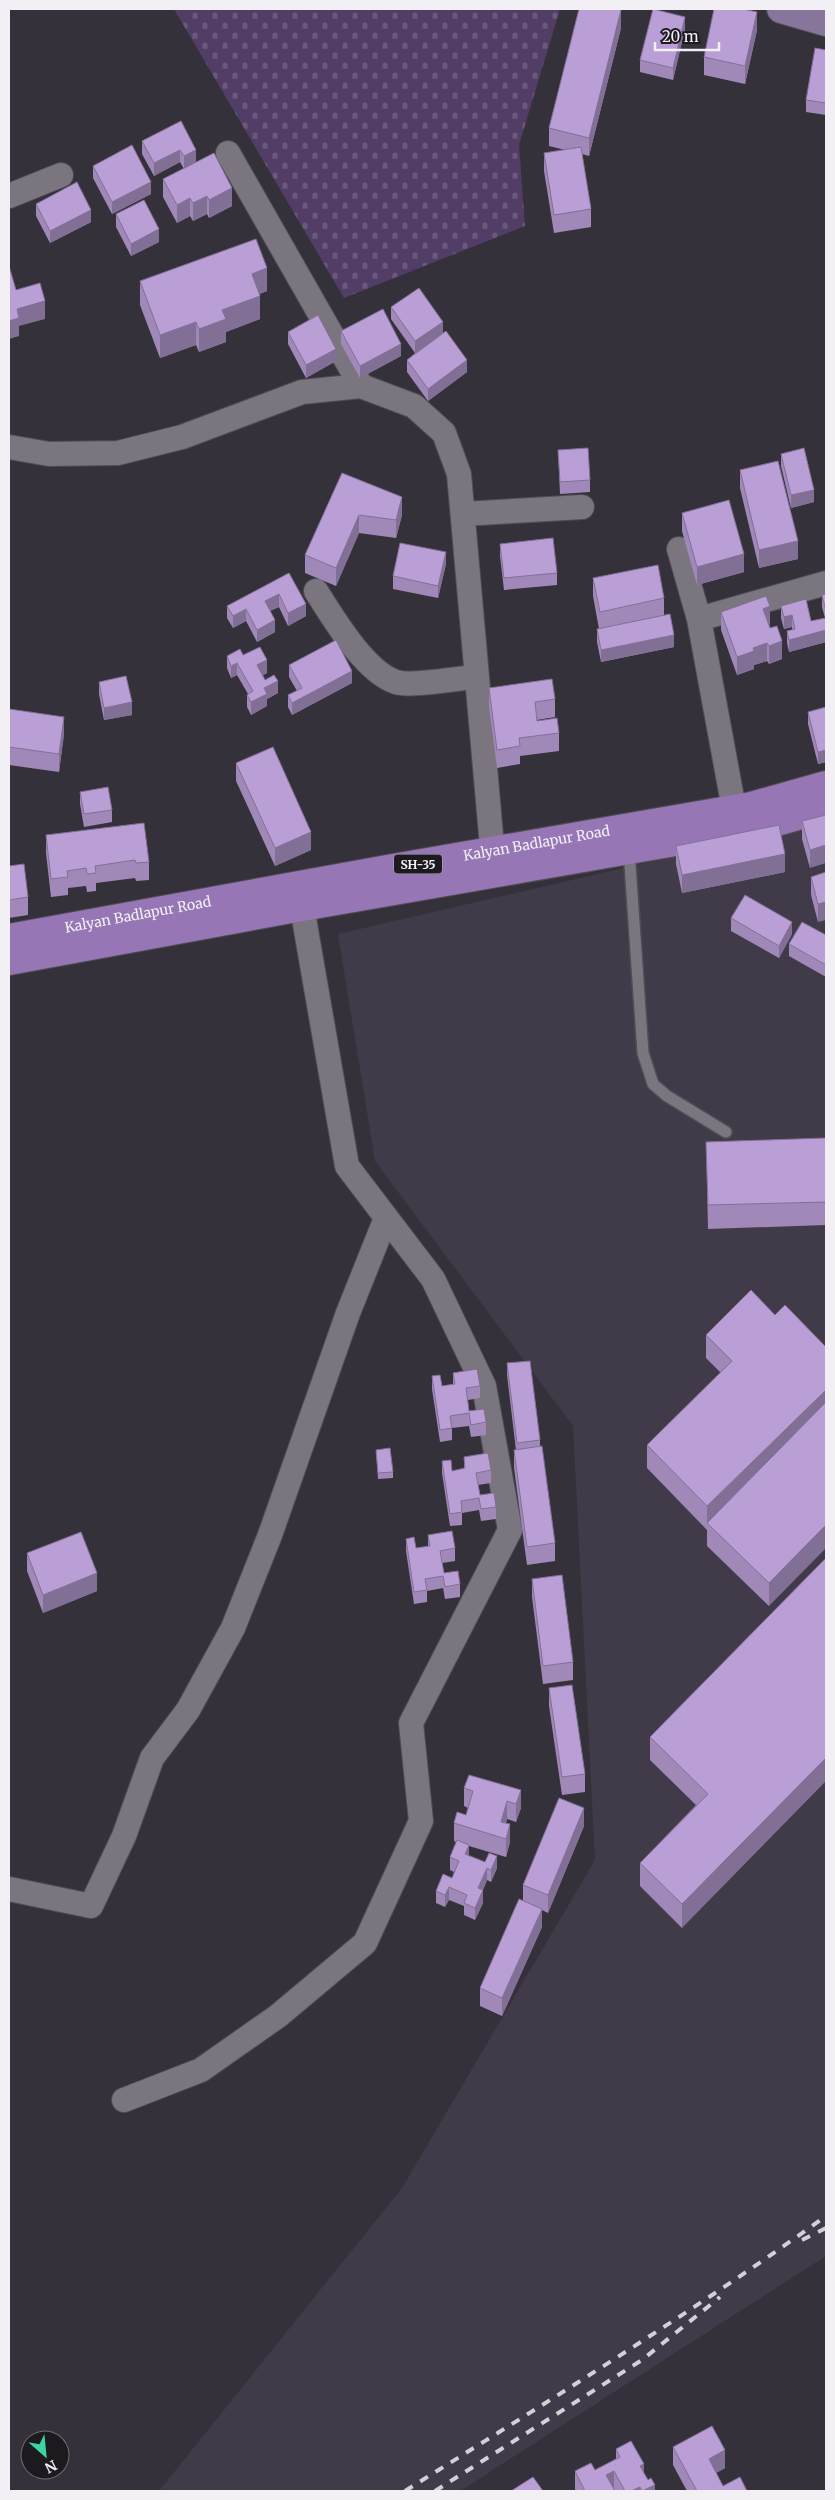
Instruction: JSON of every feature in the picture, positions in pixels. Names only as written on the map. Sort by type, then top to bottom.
[{"type":"main road","points":[[781,9],[826,22]]},
{"type":"main road","name":"Kalyan Badlapur Road","points":[[628,839],[826,785]]},
{"type":"main road","name":"Kalyan Badlapur Road","points":[[9,938],[494,862],[628,839],[756,828],[826,808]]},
{"type":"main road","name":"Kalyan Badlapur Road","points":[[9,961],[302,907],[494,862]]},
{"type":"street","points":[[228,153],[361,386]]},
{"type":"street","points":[[9,196],[61,174]]},
{"type":"street","points":[[9,447],[50,454],[118,453],[182,436],[302,392],[361,386],[414,406],[444,433],[459,474],[494,862]]},
{"type":"street","points":[[462,514],[582,507]]},
{"type":"street","points":[[679,549],[698,619],[734,809]]},
{"type":"street","points":[[698,619],[826,583]]},
{"type":"street","points":[[316,591],[333,618],[379,673],[397,683],[476,677]]},
{"type":"street","points":[[124,2100],[201,2070],[278,2016],[365,1943],[421,1821],[411,1723],[510,1530],[484,1386],[433,1279],[347,1166],[302,907]]},
{"type":"street","points":[[9,1889],[91,1906],[124,1836],[152,1758],[188,1710],[233,1628],[270,1534],[348,1313],[386,1218]]},
{"type":"lane","points":[[628,839],[643,1053],[653,1084],[667,1096],[726,1132]]},
{"type":"shaded area","points":[[826,816],[826,2256],[460,2491],[159,2491],[402,2188],[595,1860],[573,1426],[375,1161],[338,934],[697,851]]},
{"type":"green space","points":[[174,9],[560,9],[519,145],[525,226],[344,298]]},
{"type":"building","points":[[579,9],[621,10],[589,138],[549,128]]},
{"type":"building","points":[[653,9],[685,17],[673,68],[640,60]]},
{"type":"building","points":[[714,9],[743,9],[757,12],[745,66],[704,57]]},
{"type":"building","points":[[815,48],[826,50],[826,103],[806,100]]},
{"type":"building","points":[[181,121],[196,150],[184,156],[180,150],[154,163],[142,141]]},
{"type":"building","points":[[132,145],[151,182],[112,202],[93,166]]},
{"type":"building","points":[[581,147],[591,209],[554,215],[544,153]]},
{"type":"building","points":[[214,153],[232,188],[209,200],[207,196],[193,203],[190,198],[177,205],[163,179]]},
{"type":"building","points":[[77,182],[91,210],[50,231],[36,204]]},
{"type":"building","points":[[144,200],[159,229],[131,244],[116,214]]},
{"type":"building","points":[[256,239],[267,268],[252,274],[260,296],[222,310],[226,319],[199,329],[196,322],[160,335],[140,281]]},
{"type":"building","points":[[9,266],[16,290],[40,283],[45,301],[17,309],[19,318],[9,321]]},
{"type":"building","points":[[419,288],[443,322],[415,341],[391,307]]},
{"type":"building","points":[[383,309],[401,344],[360,366],[341,331]]},
{"type":"building","points":[[318,315],[336,349],[306,365],[288,332]]},
{"type":"building","points":[[446,331],[467,360],[428,389],[407,360]]},
{"type":"building","points":[[588,448],[590,480],[560,482],[558,450]]},
{"type":"building","points":[[804,448],[814,490],[791,495],[781,454]]},
{"type":"building","points":[[778,461],[798,541],[759,550],[740,470]]},
{"type":"building","points":[[342,473],[402,497],[396,520],[359,515],[336,568],[305,555]]},
{"type":"building","points":[[729,500],[744,554],[697,567],[682,513]]},
{"type":"building","points":[[553,538],[557,573],[504,578],[500,544]]},
{"type":"building","points":[[400,543],[446,552],[438,586],[393,576]]},
{"type":"building","points":[[658,565],[664,598],[600,612],[593,578]]},
{"type":"building","points":[[289,573],[306,604],[288,613],[279,594],[265,601],[275,620],[257,630],[246,609],[233,616],[227,606]]},
{"type":"building","points":[[826,594],[826,611],[822,595]]},
{"type":"building","points":[[766,596],[770,606],[763,609],[770,628],[777,626],[782,641],[769,646],[767,643],[753,648],[754,651],[737,657],[721,612]]},
{"type":"building","points":[[806,599],[811,621],[826,618],[826,630],[789,640],[787,631],[795,629],[792,615],[784,617],[781,606]]},
{"type":"building","points":[[670,614],[674,635],[601,650],[597,629]]},
{"type":"building","points":[[336,640],[352,671],[292,703],[288,695],[302,688],[289,665]]},
{"type":"building","points":[[260,647],[267,660],[257,665],[265,680],[274,675],[278,681],[264,688],[267,694],[251,702],[247,695],[253,691],[237,663],[231,666],[227,656],[240,649],[243,655]]},
{"type":"building","points":[[126,676],[132,702],[104,708],[99,682]]},
{"type":"building","points":[[552,679],[555,699],[535,702],[537,721],[557,718],[559,733],[519,738],[520,746],[497,750],[489,688]]},
{"type":"building","points":[[826,707],[826,750],[818,752],[808,712]]},
{"type":"building","points":[[9,709],[64,717],[59,754],[9,747]]},
{"type":"building","points":[[273,747],[311,832],[275,848],[236,763]]},
{"type":"building","points":[[108,787],[112,810],[84,814],[80,792]]},
{"type":"building","points":[[826,815],[826,845],[810,850],[802,821]]},
{"type":"building","points":[[144,823],[149,862],[136,863],[135,860],[95,866],[96,873],[87,874],[86,868],[67,871],[68,877],[51,879],[46,835]]},
{"type":"building","points":[[779,825],[785,854],[682,875],[676,846]]},
{"type":"building","points":[[24,864],[28,897],[9,900],[9,866]]},
{"type":"building","points":[[826,872],[826,902],[818,904],[811,877]]},
{"type":"building","points":[[745,895],[792,922],[779,946],[731,918]]},
{"type":"building","points":[[802,922],[826,935],[826,965],[789,944]]},
{"type":"building","points":[[826,1138],[826,1202],[708,1205],[706,1142]]},
{"type":"building","points":[[751,1290],[775,1315],[785,1305],[826,1347],[826,1390],[707,1506],[647,1445],[732,1361],[706,1335]]},
{"type":"building","points":[[530,1361],[540,1440],[517,1443],[507,1363]]},
{"type":"building","points":[[477,1369],[480,1386],[466,1388],[469,1411],[484,1409],[486,1422],[471,1425],[469,1413],[450,1416],[452,1428],[440,1430],[432,1376],[440,1375],[442,1386],[455,1384],[453,1373]]},
{"type":"building","points":[[826,1402],[826,1525],[769,1583],[707,1523]]},
{"type":"building","points":[[542,1446],[555,1543],[527,1547],[514,1450]]},
{"type":"building","points":[[390,1448],[393,1472],[378,1473],[376,1450]]},
{"type":"building","points":[[488,1453],[491,1470],[476,1473],[480,1495],[494,1493],[496,1507],[481,1509],[479,1498],[461,1501],[462,1512],[450,1514],[442,1461],[451,1460],[452,1471],[465,1468],[464,1457]]},
{"type":"building","points":[[452,1531],[455,1548],[440,1551],[444,1573],[458,1571],[460,1584],[445,1587],[443,1576],[425,1579],[427,1590],[414,1592],[406,1539],[414,1537],[416,1548],[430,1546],[428,1535]]},
{"type":"building","points":[[81,1532],[97,1573],[43,1595],[27,1553]]},
{"type":"building","points":[[826,1558],[826,1758],[682,1904],[640,1863],[708,1794],[650,1737]]},
{"type":"building","points":[[562,1575],[573,1662],[543,1666],[532,1579]]},
{"type":"building","points":[[572,1685],[585,1774],[562,1777],[549,1688]]},
{"type":"building","points":[[469,1775],[521,1790],[516,1804],[507,1801],[501,1822],[510,1824],[506,1839],[454,1823],[457,1812],[466,1815],[473,1791],[464,1788]]},
{"type":"building","points":[[559,1798],[584,1808],[548,1895],[523,1885]]},
{"type":"building","points":[[457,1840],[469,1845],[465,1854],[485,1862],[489,1853],[497,1856],[491,1870],[487,1868],[478,1888],[483,1890],[475,1908],[464,1903],[467,1895],[449,1887],[445,1895],[436,1891],[443,1874],[452,1878],[459,1861],[450,1857]]},
{"type":"building","points":[[519,1899],[542,1909],[502,1998],[480,1988]]},
{"type":"building","points":[[712,2426],[725,2450],[709,2459],[723,2486],[740,2477],[747,2491],[697,2491],[673,2447]]},
{"type":"building","points":[[631,2441],[644,2464],[640,2466],[648,2480],[651,2478],[655,2485],[642,2491],[640,2487],[631,2491],[625,2491],[614,2471],[606,2475],[615,2491],[585,2491],[575,2471],[591,2463],[595,2470],[620,2457],[616,2449]]},
{"type":"building","points":[[533,2477],[543,2491],[511,2491]]},
{"type":"railway","points":[[405,2491],[670,2323],[826,2216]]},
{"type":"railway","points":[[802,2240],[826,2228]]},
{"type":"railway","points":[[435,2491],[642,2360],[720,2297]]}]
